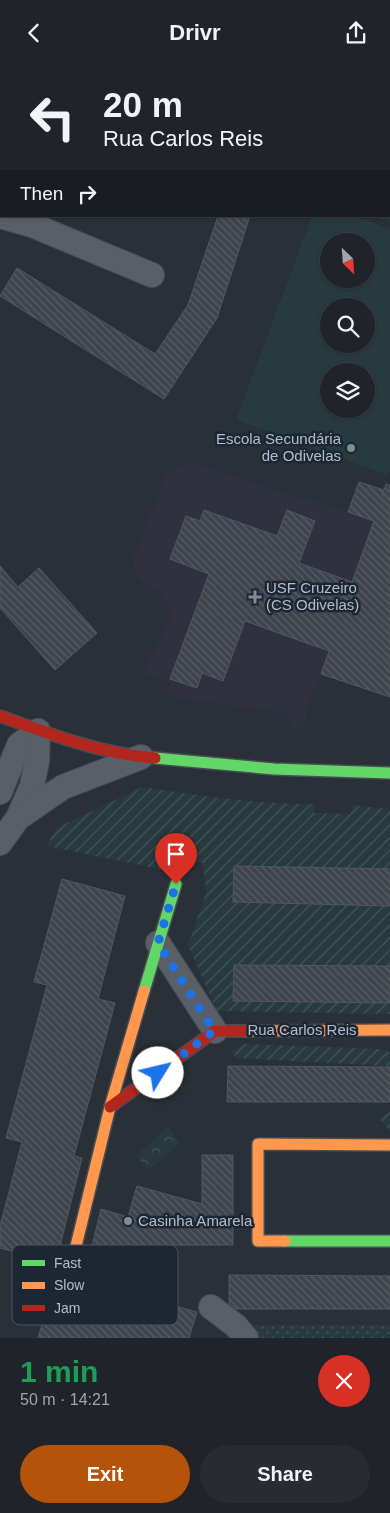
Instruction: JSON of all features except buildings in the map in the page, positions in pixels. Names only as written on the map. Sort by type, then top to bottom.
[{"type":"street","points":[[4,217],[32,225],[152,275]]},
{"type":"street","points":[[0,716],[72,742],[141,757],[251,765],[274,769],[390,773]]},
{"type":"street","points":[[0,792],[19,745],[38,731]]},
{"type":"street","points":[[0,843],[18,818],[32,786],[37,761],[38,731]]},
{"type":"street","points":[[18,818],[62,787],[141,757]]},
{"type":"street","points":[[76,1245],[110,1107],[176,884]]},
{"type":"street","points":[[110,1107],[214,1031],[158,943]]},
{"type":"street","name":"Rua Carlos Reis","points":[[214,1031],[390,1030]]},
{"type":"street","points":[[390,1145],[258,1144],[258,1241],[390,1241]]},
{"type":"street","points":[[211,1307],[236,1326],[246,1338]]},
{"type":"shaded area","name":"USF Cruzeiro (CS Odivelas)","points":[[188,464],[201,465],[374,521],[321,674],[308,704],[304,727],[293,728],[286,713],[165,696],[170,683],[143,674],[172,615],[170,607],[159,592],[140,580],[134,568],[134,556],[167,474],[176,467]]},
{"type":"green space","points":[[312,217],[358,217],[390,229],[390,470],[388,475],[236,420]]},
{"type":"green space","points":[[378,217],[390,217],[390,222]]},
{"type":"green space","points":[[143,787],[249,801],[314,804],[314,813],[351,814],[352,805],[390,809],[390,1014],[217,1011],[188,945],[206,893],[203,863],[181,858],[174,872],[47,846],[56,828]]},
{"type":"green space","points":[[244,1044],[380,1049],[390,1052],[390,1066],[237,1058],[230,1052]]},
{"type":"green space","points":[[390,1111],[390,1132],[379,1118]]},
{"type":"green space","points":[[167,1127],[180,1142],[149,1170],[136,1156]]},
{"type":"green space","points":[[246,1325],[390,1325],[390,1338],[260,1338]]},
{"type":"traffic: fast","points":[[155,758],[274,769],[390,773]]},
{"type":"traffic: fast","points":[[144,991],[176,884]]},
{"type":"traffic: fast","points":[[285,1241],[390,1241]]},
{"type":"traffic: slow","points":[[76,1245],[110,1107],[144,991]]},
{"type":"traffic: slow","points":[[246,1031],[390,1030]]},
{"type":"traffic: slow","points":[[285,1241],[258,1241],[258,1144],[390,1145]]},
{"type":"traffic: jam","points":[[0,716],[95,748],[155,758]]},
{"type":"traffic: jam","points":[[110,1107],[215,1031],[246,1031]]},
{"type":"place","name":"Escola Secundária de Odivelas","points":[[351,448]]},
{"type":"place","name":"USF Cruzeiro (CS Odivelas)","points":[[255,597]]},
{"type":"place","name":"Casinha Amarela","points":[[128,1221]]},
{"type":"route","points":[[158,1073],[214,1031],[158,943],[176,884]]}]
